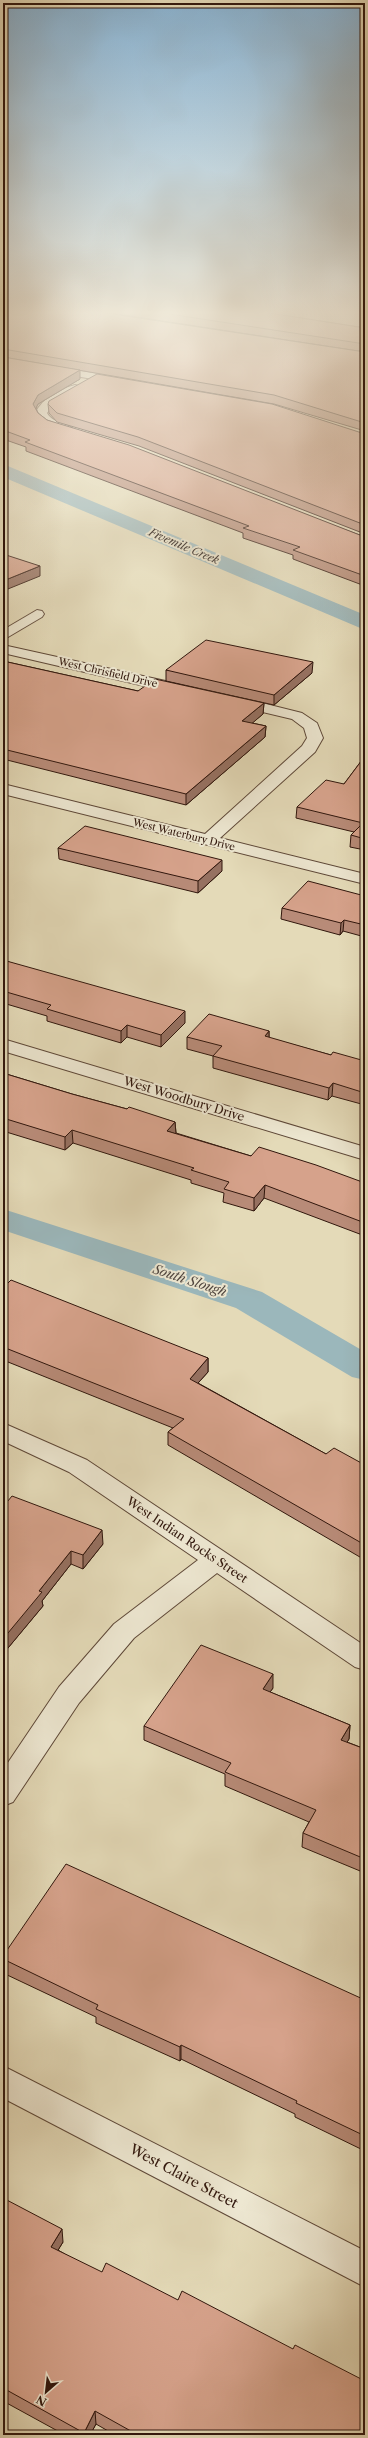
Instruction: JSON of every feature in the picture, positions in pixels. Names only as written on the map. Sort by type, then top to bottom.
[{"type":"street","points":[[50,424],[81,434]]},
{"type":"street","points":[[3,636],[37,614]]},
{"type":"street","name":"West Chrisfield Drive","points":[[3,649],[191,692]]},
{"type":"street","points":[[208,840],[309,749],[315,738],[311,726],[297,716],[221,698]]},
{"type":"street","name":"West Waterbury Drive","points":[[3,789],[365,879]]},
{"type":"street","name":"West Woodbury Drive","points":[[3,1045],[365,1154]]},
{"type":"street","name":"West Indian Rocks Street","points":[[3,1431],[78,1466],[365,1660]]},
{"type":"street","points":[[3,1794],[69,1695],[124,1631],[216,1560]]},
{"type":"street","name":"West Claire Street","points":[[3,2081],[365,2270]]},
{"type":"building","points":[[3,424],[59,424],[129,445],[365,537],[365,576],[293,550],[300,547],[243,528],[249,526],[25,442],[30,440],[3,430]]},
{"type":"building","points":[[93,424],[333,424],[365,434],[365,525],[138,437]]},
{"type":"building","points":[[3,554],[40,566],[3,581]]},
{"type":"building","points":[[206,640],[313,662],[274,695],[166,670]]},
{"type":"building","points":[[3,661],[138,691],[155,679],[264,703],[242,721],[266,726],[186,794],[3,749]]},
{"type":"building","points":[[365,756],[365,839],[351,835],[363,823],[297,807],[326,780],[344,784]]},
{"type":"building","points":[[85,826],[222,860],[198,881],[58,848]]},
{"type":"building","points":[[308,881],[365,896],[365,925],[344,920],[341,923],[282,908]]},
{"type":"building","points":[[3,960],[185,1011],[161,1035],[127,1025],[121,1031],[47,1009],[51,1005],[3,991]]},
{"type":"building","points":[[209,1014],[269,1031],[265,1036],[331,1055],[333,1052],[365,1061],[365,1093],[333,1083],[329,1088],[213,1056],[222,1046],[187,1037]]},
{"type":"building","points":[[3,1073],[127,1109],[129,1107],[175,1122],[167,1131],[251,1156],[259,1147],[316,1165],[365,1183],[365,1223],[265,1185],[254,1198],[224,1189],[229,1182],[191,1170],[194,1168],[72,1130],[65,1137],[3,1118]]},
{"type":"building","points":[[11,1280],[208,1358],[190,1379],[326,1454],[334,1448],[365,1465],[365,1545],[168,1432],[184,1419],[3,1347],[3,1288]]},
{"type":"building","points":[[12,1496],[102,1530],[83,1555],[71,1551],[39,1591],[42,1592],[3,1639],[3,1507]]},
{"type":"building","points":[[201,1645],[273,1674],[263,1689],[350,1725],[341,1740],[365,1749],[365,1859],[303,1833],[316,1810],[225,1772],[231,1763],[144,1726]]},
{"type":"building","points":[[66,1864],[365,2000],[365,2136],[296,2103],[297,2101],[181,2045],[180,2047],[96,2009],[98,2005],[3,1959],[3,1956]]},
{"type":"building","points":[[3,2198],[62,2229],[51,2247],[102,2272],[106,2263],[178,2300],[182,2291],[293,2349],[295,2345],[365,2381],[365,2435],[138,2435],[95,2411],[84,2433],[3,2388]]},
{"type":"waterway","name":"Fivemile Creek","points":[[3,470],[365,623]]},
{"type":"waterway","name":"South Slough","points":[[3,1219],[249,1300],[365,1368]]}]
